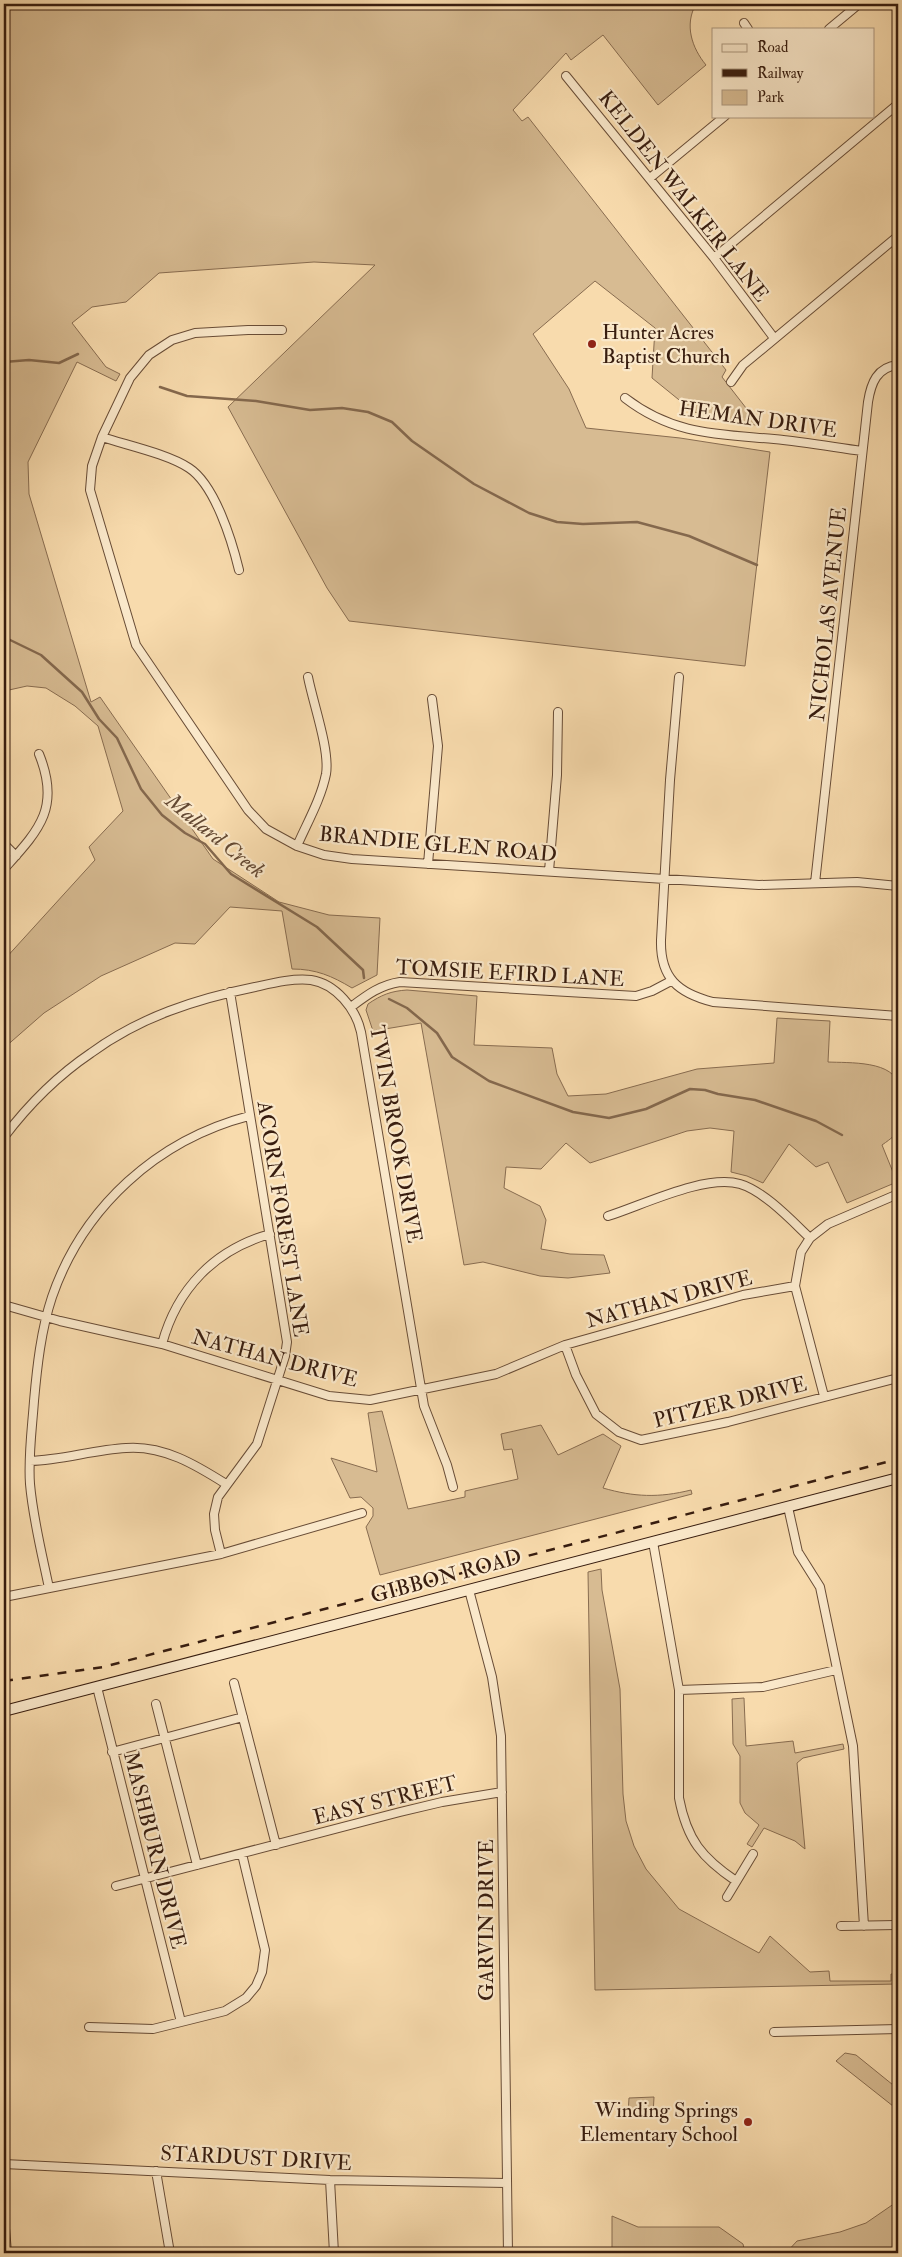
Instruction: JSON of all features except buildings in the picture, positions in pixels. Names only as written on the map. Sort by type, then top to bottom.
[{"type":"main road","name":"GIBBON ROAD","points":[[4,1711],[898,1478]]},
{"type":"street","points":[[830,28],[859,4]]},
{"type":"street","name":"KELDEN WALKER LANE","points":[[566,76],[714,258],[774,338]]},
{"type":"street","points":[[714,258],[898,104]]},
{"type":"street","points":[[650,178],[723,118]]},
{"type":"street","points":[[731,382],[743,365],[898,236]]},
{"type":"street","name":"BRANDIE GLEN ROAD","points":[[282,330],[195,333],[172,340],[149,355],[130,378],[102,437],[92,466],[90,490],[136,645],[248,810],[266,829],[297,846],[324,855],[428,864],[665,878],[758,886],[857,882],[898,886]]},
{"type":"street","name":"NICHOLAS AVENUE","points":[[815,883],[862,452],[872,381],[883,370],[898,365]]},
{"type":"street","name":"HEMAN DRIVE","points":[[625,398],[655,418],[692,431],[862,452]]},
{"type":"street","points":[[102,437],[179,463],[196,474],[224,521],[239,570]]},
{"type":"street","points":[[297,846],[317,801],[326,773],[324,748],[308,677]]},
{"type":"street","points":[[679,677],[661,954],[671,981],[688,994],[713,1002],[898,1016]]},
{"type":"street","points":[[428,864],[438,746],[432,699]]},
{"type":"street","points":[[549,871],[557,775],[558,712]]},
{"type":"street","points":[[4,869],[36,831],[46,811],[49,794],[48,778],[39,754]]},
{"type":"street","points":[[4,844],[16,856]]},
{"type":"street","name":"TWIN BROOK DRIVE","points":[[4,1137],[41,1094],[91,1052],[153,1016],[192,1002],[279,982],[312,980],[331,988],[351,1007],[357,1016],[361,1032],[424,1406],[448,1465],[453,1487]]},
{"type":"street","name":"TOMSIE EFIRD LANE","points":[[351,1007],[372,991],[386,984],[400,982],[636,996],[652,992],[671,981]]},
{"type":"street","name":"ACORN FOREST LANE","points":[[220,1554],[214,1514],[218,1497],[257,1444],[287,1342],[230,992]]},
{"type":"street","points":[[49,1588],[30,1485],[30,1461],[38,1364],[52,1299],[68,1261],[90,1224],[116,1192],[148,1164],[188,1138],[211,1127],[249,1116]]},
{"type":"street","points":[[608,1216],[720,1180],[741,1184],[755,1190],[810,1238]]},
{"type":"street","points":[[824,1396],[795,1286],[798,1262],[810,1238],[828,1224],[898,1194]]},
{"type":"street","points":[[162,1344],[176,1305],[201,1273],[220,1256],[238,1245],[270,1234]]},
{"type":"street","name":"NATHAN DRIVE","points":[[4,1305],[162,1344],[277,1380],[352,1400],[370,1400],[496,1374],[565,1345],[734,1297],[795,1286]]},
{"type":"street","name":"PITZER DRIVE","points":[[565,1345],[576,1375],[596,1414],[619,1432],[642,1440],[728,1422],[894,1379]]},
{"type":"street","points":[[30,1461],[74,1457],[126,1448],[149,1449],[189,1462],[226,1484]]},
{"type":"street","points":[[788,1507],[798,1552],[820,1587],[856,1763],[864,1926]]},
{"type":"street","points":[[4,1597],[220,1554],[362,1513]]},
{"type":"street","points":[[653,1542],[679,1690],[679,1798],[682,1812],[691,1838],[701,1854],[736,1881]]},
{"type":"street","name":"GARVIN DRIVE","points":[[468,1590],[498,1706],[501,1736],[508,2253]]},
{"type":"street","points":[[679,1690],[763,1687],[836,1670]]},
{"type":"street","points":[[234,1683],[276,1845]]},
{"type":"street","name":"MASHBURN DRIVE","points":[[97,1687],[181,2022]]},
{"type":"street","points":[[156,1704],[197,1865]]},
{"type":"street","points":[[112,1752],[243,1717]]},
{"type":"street","name":"EASY STREET","points":[[116,1886],[442,1802],[502,1792]]},
{"type":"street","points":[[88,2027],[145,2030],[225,2011],[236,2006],[251,1992],[262,1972],[265,1942],[242,1854]]},
{"type":"street","points":[[727,1897],[753,1854]]},
{"type":"street","points":[[841,1926],[896,1925]]},
{"type":"street","points":[[774,2032],[898,2029]]},
{"type":"street","name":"STARDUST DRIVE","points":[[4,2164],[330,2180],[507,2183]]},
{"type":"street","points":[[156,2171],[170,2253]]},
{"type":"street","points":[[330,2180],[334,2253]]},
{"type":"street","points":[[4,2216],[7,2253]]},
{"type":"green space","points":[[4,4],[696,4],[692,12],[691,36],[697,51],[706,65],[658,105],[603,35],[571,60],[566,53],[513,110],[522,121],[528,117],[726,370],[722,377],[760,426],[694,412],[652,378],[655,328],[595,281],[533,334],[569,389],[586,428],[680,438],[770,452],[745,666],[349,621],[327,588],[228,407],[375,265],[314,262],[159,273],[126,302],[92,307],[72,323],[106,367],[120,374],[116,381],[77,362],[28,462],[29,494],[91,702],[100,697],[213,859],[279,902],[329,915],[380,918],[377,975],[352,988],[324,974],[309,970],[292,969],[282,911],[230,907],[195,944],[175,943],[101,976],[44,1013],[4,1048],[4,960],[95,860],[89,847],[123,811],[98,726],[75,706],[46,688],[27,686],[9,690],[4,695]]},
{"type":"green space","points":[[407,990],[477,996],[474,1045],[552,1048],[557,1074],[568,1096],[606,1094],[697,1069],[774,1063],[777,1018],[830,1021],[828,1062],[858,1063],[880,1067],[895,1078],[898,1087],[893,1088],[895,1108],[898,1108],[898,1130],[893,1137],[882,1145],[897,1182],[847,1203],[828,1162],[816,1167],[789,1144],[763,1183],[731,1172],[734,1131],[710,1128],[687,1131],[590,1163],[566,1143],[541,1169],[506,1167],[504,1188],[540,1206],[546,1220],[541,1249],[570,1254],[604,1255],[610,1273],[568,1278],[540,1276],[483,1262],[464,1265],[421,1023],[373,1031],[366,1010],[368,1004],[382,996],[391,992]]},
{"type":"green space","points":[[382,1411],[408,1509],[465,1497],[465,1491],[518,1479],[512,1449],[504,1450],[501,1434],[541,1425],[558,1455],[603,1434],[621,1446],[603,1488],[636,1495],[668,1494],[691,1490],[692,1494],[380,1575],[366,1527],[373,1516],[373,1508],[361,1497],[350,1498],[331,1458],[377,1472],[368,1413]]},
{"type":"green space","points":[[601,1569],[602,1590],[620,1689],[623,1794],[626,1821],[634,1846],[646,1869],[679,1909],[759,1953],[770,1936],[810,1972],[829,1971],[830,1981],[891,1981],[891,1974],[898,1974],[898,1984],[595,1990],[588,1572]]},
{"type":"green space","points":[[744,1698],[746,1746],[793,1741],[795,1753],[843,1744],[844,1749],[803,1758],[797,1763],[805,1849],[795,1841],[764,1828],[752,1847],[747,1844],[759,1825],[745,1813],[740,1803],[740,1756],[733,1744],[732,1699]]},
{"type":"green space","points":[[845,2053],[856,2055],[898,2089],[898,2110],[836,2061]]},
{"type":"green space","points":[[654,2097],[653,2115],[628,2115],[629,2098]]},
{"type":"green space","points":[[898,2201],[898,2253],[786,2253],[797,2241],[840,2232],[866,2223]]},
{"type":"green space","points":[[612,2216],[638,2227],[719,2227],[743,2244],[745,2253],[612,2253]]},
{"type":"waterway","points":[[4,362],[29,360],[59,363],[78,354]]},
{"type":"waterway","points":[[160,387],[187,396],[256,401],[310,410],[342,408],[368,412],[392,422],[412,441],[474,484],[529,513],[557,522],[583,524],[637,522],[689,536],[757,565]]},
{"type":"waterway","name":"Mallard Creek","points":[[4,637],[41,655],[82,692],[99,719],[117,738],[141,789],[162,815],[185,833],[205,844],[231,874],[317,927],[363,970],[364,978]]},
{"type":"waterway","name":"Mallard Creek","points":[[389,999],[407,1008],[437,1033],[452,1057],[489,1081],[573,1112],[609,1118],[646,1109],[690,1089],[705,1090],[755,1100],[816,1121],[842,1135]]},
{"type":"waterway","points":[[817,2253],[826,2249],[843,2253]]},
{"type":"railway","points":[[4,1681],[103,1667],[898,1459]]},
{"type":"place","name":"Hunter Acres Baptist Church","points":[[592,344]]},
{"type":"place","name":"Winding Springs Elementary School","points":[[748,2122]]}]
